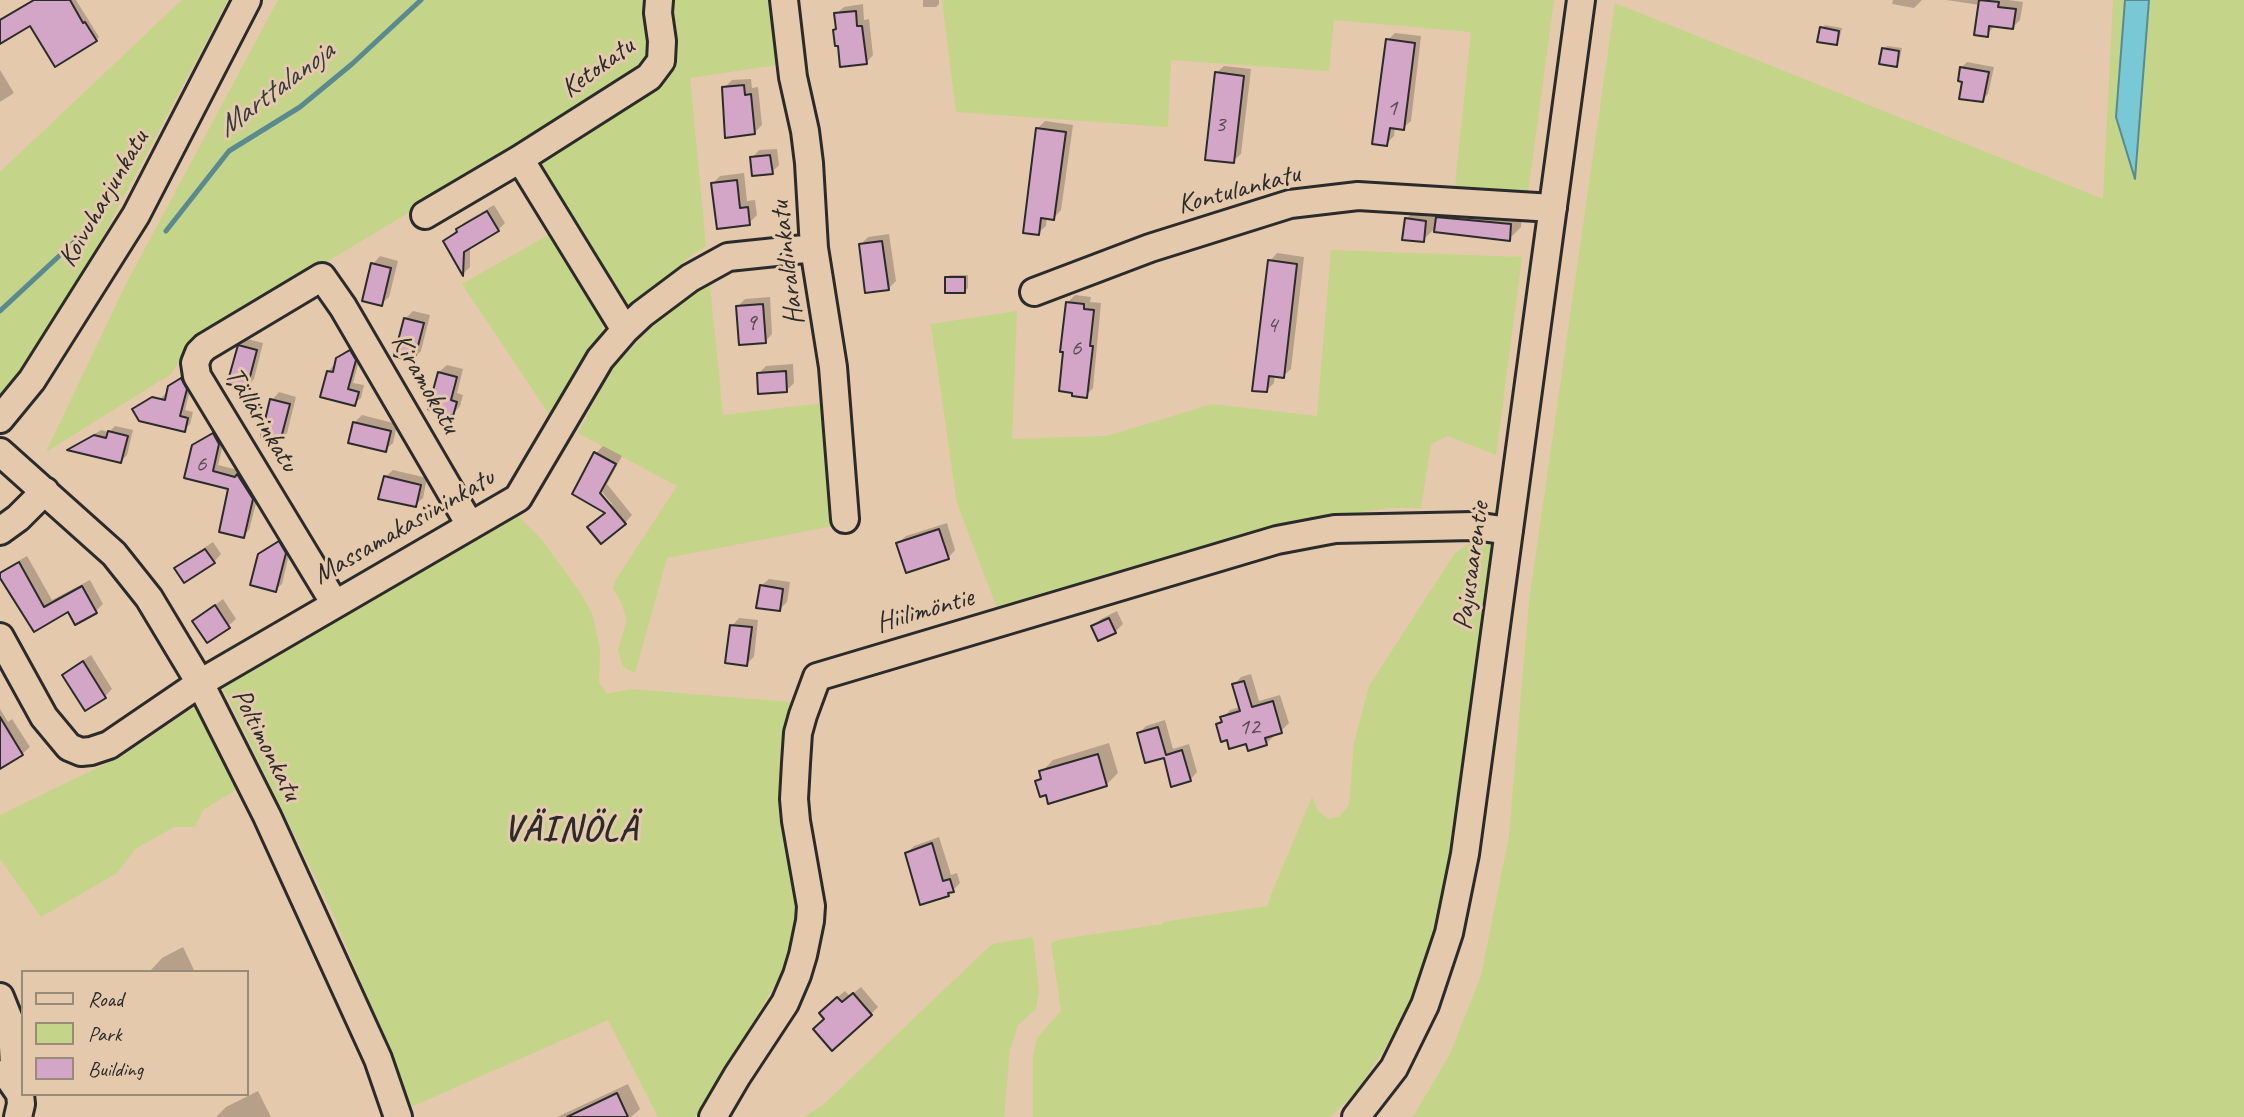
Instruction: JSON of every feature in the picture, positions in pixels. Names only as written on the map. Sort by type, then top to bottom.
[{"type":"street","name":"Koivuharjunkatu","points":[[0,419],[32,380],[136,215],[247,0]]},
{"type":"street","name":"Ketokatu","points":[[425,215],[520,159],[649,77],[662,61],[659,0]]},
{"type":"street","name":"Haraldinkatu","points":[[784,0],[793,77],[808,152],[814,248],[833,367],[845,519]]},
{"type":"street","name":"Pajusaarentie","points":[[1356,1117],[1394,1068],[1425,1005],[1449,933],[1465,854],[1581,0]]},
{"type":"street","points":[[520,159],[625,330]]},
{"type":"street","name":"Kontulankatu","points":[[1034,292],[1150,248],[1290,204],[1358,196],[1553,208]]},
{"type":"street","name":"Massamakasiininkatu","points":[[0,637],[44,717],[53,730],[75,751],[91,751],[117,742],[200,683],[518,498],[600,359],[625,330],[690,278],[720,260],[736,255],[814,248]]},
{"type":"street","name":"Kiramokatu","points":[[322,277],[343,307],[470,525]]},
{"type":"street","name":"Tällärinkatu","points":[[322,277],[205,347],[195,363],[197,376],[335,604]]},
{"type":"street","name":"Poltimonkatu","points":[[0,452],[114,554],[130,572],[149,598],[200,683],[267,816],[378,1059],[398,1117]]},
{"type":"street","points":[[0,531],[45,492]]},
{"type":"street","name":"Hiilimöntie","points":[[713,1117],[785,1003],[803,955],[811,906],[794,799],[803,715],[817,677],[1278,540],[1335,529],[1474,526],[1509,531]]},
{"type":"street","points":[[1,1005],[12,1027],[8,1079],[20,1094],[20,1116]]},
{"type":"green space","points":[[182,0],[228,0],[95,251],[8,388],[0,395],[0,172]]},
{"type":"green space","points":[[278,0],[646,0],[646,59],[625,83],[193,342],[171,374],[46,452],[126,284]]},
{"type":"green space","points":[[675,0],[775,0],[783,64],[690,78],[706,246],[688,258],[643,299],[629,306],[619,300],[539,165],[543,154],[656,86],[670,70],[678,49],[671,5]]},
{"type":"green space","points":[[942,0],[1554,0],[1528,193],[1455,187],[1471,32],[1334,20],[1329,71],[1171,60],[1168,127],[956,112]]},
{"type":"green space","points":[[2113,0],[2244,0],[2244,1117],[1413,1117],[1450,1054],[1481,976],[1509,836],[1529,602],[1615,3],[2103,199]]},
{"type":"green space","points":[[552,233],[602,323],[602,338],[551,417],[462,284]]},
{"type":"green space","points":[[1331,250],[1522,257],[1496,455],[1448,436],[1431,444],[1421,508],[1392,508],[1322,517],[1246,535],[998,611],[957,503],[931,324],[1017,311],[1012,439],[1107,436],[1212,404],[1317,416]]},
{"type":"green space","points":[[709,277],[723,415],[823,403],[833,526],[667,558],[635,673],[623,667],[618,650],[627,619],[613,589],[615,581],[677,486],[578,433],[612,368],[663,316]]},
{"type":"green space","points":[[513,511],[542,540],[592,613],[600,649],[599,682],[607,694],[631,689],[790,702],[787,741],[779,782],[794,853],[802,912],[792,955],[705,1105],[695,1117],[658,1117],[608,1020],[411,1107],[335,918],[223,688]]},
{"type":"green space","points":[[1473,541],[1487,541],[1494,552],[1447,870],[1433,941],[1415,991],[1387,1045],[1354,1094],[1330,1117],[1033,1117],[1033,1056],[1037,1038],[1061,1011],[1051,943],[1268,906],[1312,797],[1318,811],[1328,819],[1339,817],[1349,805],[1354,743],[1369,686],[1455,553]]},
{"type":"green space","points":[[197,705],[240,787],[203,810],[195,827],[174,827],[135,849],[117,873],[41,917],[0,859],[0,815],[122,756]]},
{"type":"green space","points":[[1033,937],[1039,992],[1036,1009],[1018,1025],[1010,1050],[1004,1117],[804,1117],[822,1106],[992,944]]},
{"type":"water","points":[[2125,0],[2149,0],[2135,179],[2116,117]]},
{"type":"building","points":[[34,0],[70,0],[97,41],[55,67],[30,26],[0,44],[0,20]]},
{"type":"building","points":[[1979,0],[1999,2],[1998,7],[2016,9],[2013,29],[1989,26],[1988,37],[1974,35]]},
{"type":"building","points":[[856,11],[857,26],[862,26],[867,64],[840,67],[833,30],[836,29],[834,13]]},
{"type":"building","points":[[1820,27],[1839,31],[1837,45],[1817,42]]},
{"type":"building","points":[[1386,39],[1415,43],[1404,130],[1390,128],[1387,146],[1372,144]]},
{"type":"building","points":[[1882,48],[1899,51],[1897,67],[1879,64]]},
{"type":"building","points":[[1960,67],[1989,72],[1983,102],[1959,99],[1962,82],[1958,81]]},
{"type":"building","points":[[1215,72],[1244,76],[1234,163],[1205,160]]},
{"type":"building","points":[[744,85],[745,95],[751,94],[755,134],[725,138],[722,87]]},
{"type":"building","points":[[1036,128],[1066,132],[1054,220],[1041,218],[1039,235],[1023,233]]},
{"type":"building","points":[[770,155],[773,174],[752,176],[750,157]]},
{"type":"building","points":[[737,180],[740,208],[748,207],[750,225],[717,229],[711,183]]},
{"type":"building","points":[[487,211],[499,231],[464,252],[463,276],[443,241],[457,232],[456,229]]},
{"type":"building","points":[[1436,217],[1511,224],[1510,241],[1434,232]]},
{"type":"building","points":[[1405,218],[1426,221],[1424,242],[1402,240]]},
{"type":"building","points":[[882,241],[889,290],[865,293],[859,244]]},
{"type":"building","points":[[1268,260],[1297,264],[1284,378],[1269,376],[1267,392],[1252,391]]},
{"type":"building","points":[[371,263],[391,268],[382,306],[362,301]]},
{"type":"building","points":[[945,277],[965,277],[965,293],[945,293]]},
{"type":"building","points":[[1066,302],[1084,304],[1084,309],[1094,310],[1087,398],[1059,391]]},
{"type":"building","points":[[763,304],[766,343],[739,345],[736,306]]},
{"type":"building","points":[[404,318],[424,323],[414,361],[394,356]]},
{"type":"building","points":[[238,345],[257,350],[247,388],[227,384]]},
{"type":"building","points":[[350,350],[356,360],[348,389],[359,392],[355,406],[320,397],[327,371],[333,372],[336,358]]},
{"type":"building","points":[[786,371],[787,392],[758,394],[757,373]]},
{"type":"building","points":[[438,372],[457,377],[451,400],[457,402],[453,416],[428,409]]},
{"type":"building","points":[[181,378],[187,389],[180,416],[188,418],[185,432],[139,421],[132,409],[152,397],[165,400],[168,386]]},
{"type":"building","points":[[270,399],[290,404],[280,442],[261,437]]},
{"type":"building","points":[[353,422],[391,431],[386,452],[348,443]]},
{"type":"building","points":[[108,431],[128,436],[121,463],[67,450],[94,435],[106,438]]},
{"type":"building","points":[[213,433],[219,444],[213,471],[235,477],[237,474],[253,499],[244,538],[219,532],[228,489],[184,478],[192,445]]},
{"type":"building","points":[[594,452],[616,464],[600,493],[626,524],[601,544],[587,527],[605,513],[572,494]]},
{"type":"building","points":[[384,476],[421,485],[416,507],[378,499]]},
{"type":"building","points":[[939,529],[949,559],[906,573],[896,543]]},
{"type":"building","points":[[279,541],[286,553],[276,592],[250,585],[258,554]]},
{"type":"building","points":[[205,549],[215,563],[184,583],[174,568]]},
{"type":"building","points":[[19,562],[44,607],[82,586],[97,613],[75,625],[68,612],[34,632],[0,578],[0,573]]},
{"type":"building","points":[[760,585],[783,589],[780,611],[756,608]]},
{"type":"building","points":[[215,605],[230,628],[207,643],[192,621]]},
{"type":"building","points":[[1109,618],[1116,633],[1098,641],[1091,626]]},
{"type":"building","points":[[730,625],[752,627],[747,666],[725,663]]},
{"type":"building","points":[[83,661],[106,698],[85,711],[62,675]]},
{"type":"building","points":[[1244,681],[1252,707],[1273,701],[1282,733],[1265,738],[1267,745],[1248,751],[1246,744],[1229,749],[1227,740],[1221,742],[1216,724],[1222,722],[1220,717],[1240,711],[1232,684]]},
{"type":"building","points":[[0,717],[23,755],[0,769]]},
{"type":"building","points":[[1158,727],[1166,755],[1182,750],[1191,781],[1171,787],[1164,758],[1145,763],[1137,733]]},
{"type":"building","points":[[1098,754],[1107,786],[1048,804],[1046,795],[1040,797],[1035,781],[1041,779],[1039,771]]},
{"type":"building","points":[[932,843],[943,881],[950,879],[954,892],[920,905],[905,853]]},
{"type":"building","points":[[853,993],[872,1015],[832,1051],[813,1029],[824,1019],[819,1013],[837,997],[842,1002]]},
{"type":"building","points":[[617,1093],[628,1117],[567,1117]]},
{"type":"waterway","name":"Marttalanoja","points":[[166,231],[229,151],[300,107],[352,64],[421,0]]},
{"type":"waterway","points":[[0,311],[86,231],[109,203]]},
{"type":"district","name":"VÄINÖLÄ","points":[[571,831]]}]
